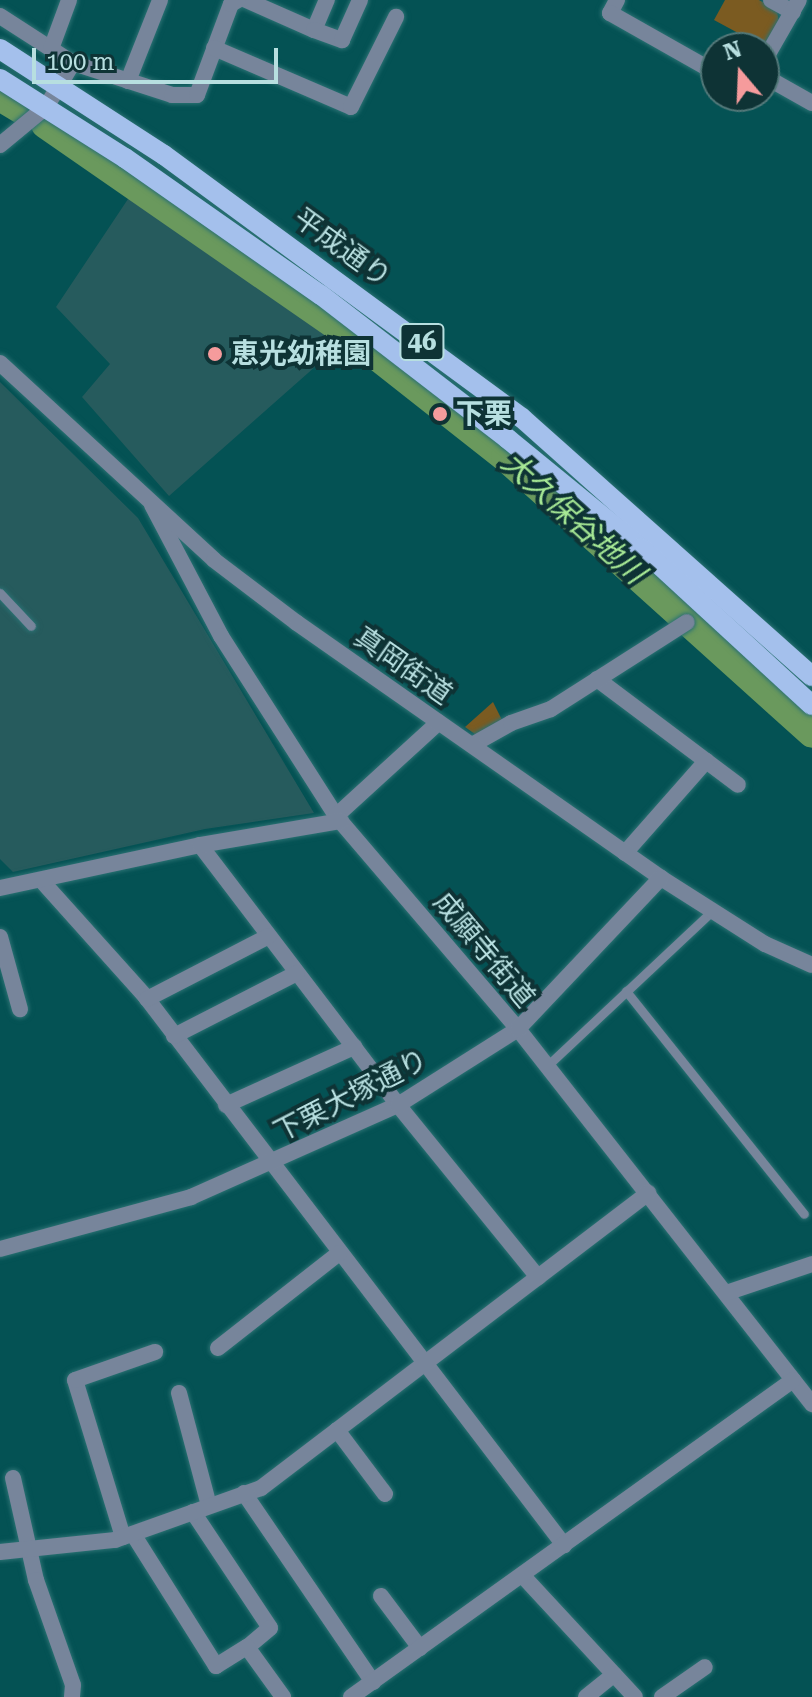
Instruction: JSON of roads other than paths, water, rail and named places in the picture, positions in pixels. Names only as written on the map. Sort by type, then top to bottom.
[{"type":"main road","name":"平成通り","points":[[0,49],[59,85],[297,249],[522,418],[812,676]]},
{"type":"main road","name":"平成通り","points":[[0,79],[46,107],[321,295],[508,439],[641,548],[812,705]]},
{"type":"street","points":[[51,49],[69,0]]},
{"type":"street","points":[[128,81],[160,0]]},
{"type":"street","points":[[0,16],[73,63],[172,95],[197,95],[231,4],[238,0]]},
{"type":"street","points":[[246,0],[342,40],[360,0]]},
{"type":"street","points":[[314,30],[327,0]]},
{"type":"street","points":[[617,0],[610,13],[700,64]]},
{"type":"street","points":[[771,0],[796,6],[780,34]]},
{"type":"street","points":[[214,48],[351,107],[396,17]]},
{"type":"street","points":[[0,145],[46,107],[73,63]]},
{"type":"street","points":[[780,85],[812,103]]},
{"type":"street","name":"真岡街道","points":[[0,363],[152,505],[297,623],[661,878],[712,911],[812,965]]},
{"type":"street","name":"成願寺街道","points":[[152,505],[221,636],[338,818],[518,1029],[812,1404]]},
{"type":"street","points":[[472,745],[511,723],[551,709],[687,622]]},
{"type":"street","points":[[597,679],[738,785]]},
{"type":"street","points":[[0,888],[338,818],[439,722]]},
{"type":"street","points":[[625,853],[706,761]]},
{"type":"street","points":[[200,845],[398,1105],[538,1277]]},
{"type":"street","name":"下栗大塚通り","points":[[0,1249],[191,1197],[271,1166],[398,1105],[518,1029],[661,878]]},
{"type":"street","points":[[41,880],[147,999],[271,1166],[564,1545]]},
{"type":"street","points":[[147,999],[269,936]]},
{"type":"street","points":[[0,937],[20,1009]]},
{"type":"street","points":[[174,1036],[297,973]]},
{"type":"street","points":[[226,1105],[354,1047]]},
{"type":"street","points":[[0,1552],[128,1536],[261,1488],[648,1193]]},
{"type":"street","points":[[218,1348],[339,1253]]},
{"type":"street","points":[[726,1293],[812,1264]]},
{"type":"street","points":[[155,1352],[75,1380],[128,1536],[216,1666],[270,1628],[201,1509],[179,1393]]},
{"type":"street","points":[[351,1697],[793,1380]]},
{"type":"street","points":[[337,1430],[385,1494]]},
{"type":"street","points":[[13,1478],[72,1697]]},
{"type":"street","points":[[244,1493],[373,1682]]},
{"type":"street","points":[[522,1575],[635,1697]]},
{"type":"street","points":[[381,1596],[420,1648]]},
{"type":"street","points":[[247,1647],[283,1697]]},
{"type":"street","points":[[662,1697],[705,1667]]},
{"type":"street","points":[[586,1697],[614,1674]]},
{"type":"lane","points":[[0,593],[31,626]]},
{"type":"lane","points":[[547,1066],[712,911]]},
{"type":"lane","points":[[626,991],[804,1214]]},
{"type":"waterway","name":"大久保谷地川","points":[[0,96],[22,109]]},
{"type":"waterway","name":"大久保谷地川","points":[[46,124],[356,339],[506,457],[812,733]]},
{"type":"place","name":"恵光幼稚園","points":[[215,354]]},
{"type":"place","name":"下栗","points":[[440,414]]}]
